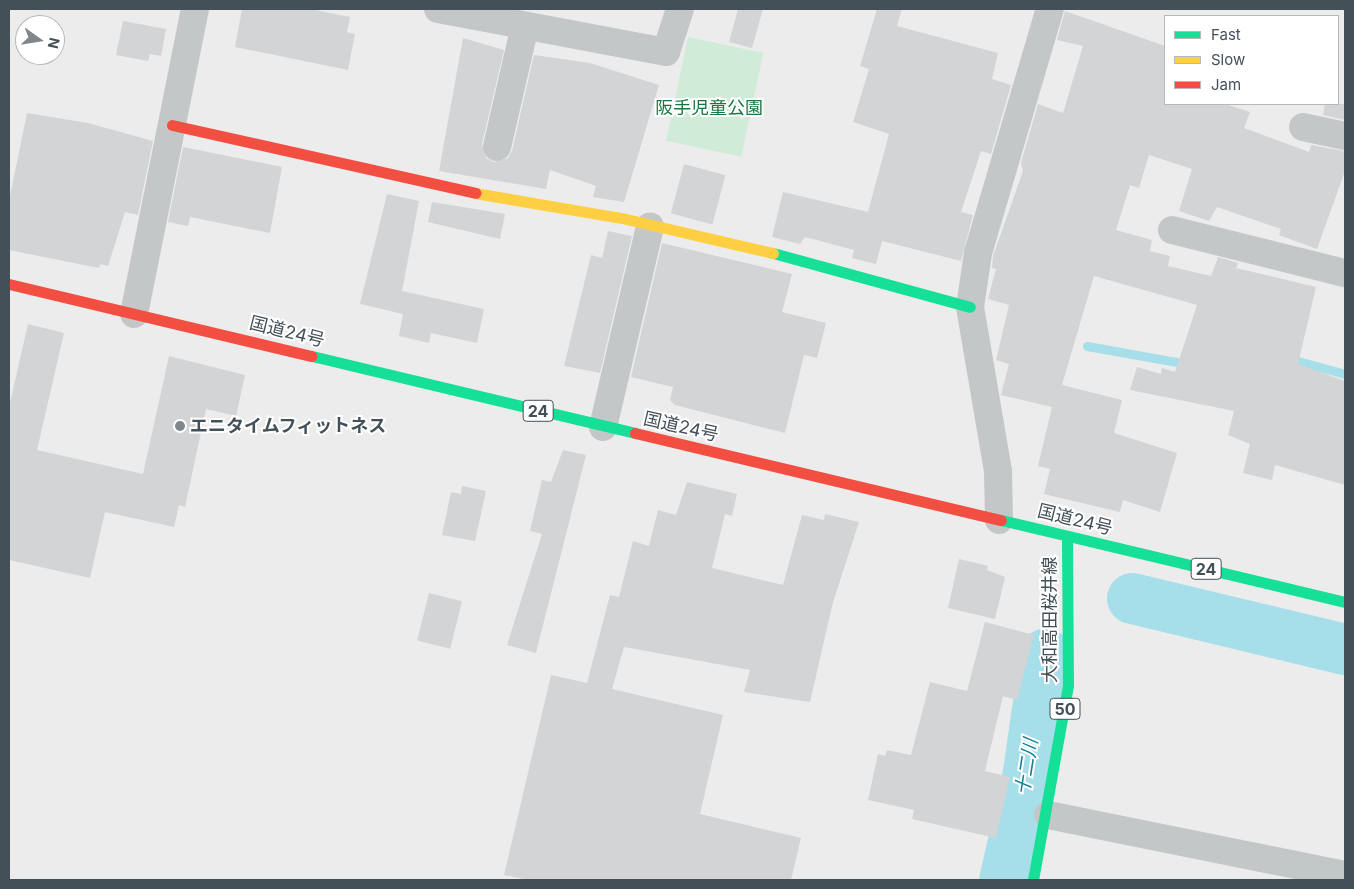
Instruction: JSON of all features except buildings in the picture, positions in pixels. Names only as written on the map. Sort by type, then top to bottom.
[{"type":"main road","points":[[172,125],[443,188],[650,226],[806,261],[970,307]]},
{"type":"main road","name":"国道24号","points":[[9,284],[1345,602]]},
{"type":"main road","name":"大和高田桜井線","points":[[1033,880],[1048,815],[1068,685],[1067,536]]},
{"type":"street","points":[[134,314],[195,9]]},
{"type":"street","points":[[438,9],[666,52],[680,9]]},
{"type":"street","points":[[999,520],[998,471],[970,307],[978,253],[1050,9]]},
{"type":"street","points":[[497,147],[525,26]]},
{"type":"street","points":[[1303,128],[1345,136]]},
{"type":"street","points":[[604,427],[650,226]]},
{"type":"street","points":[[1172,230],[1345,273]]},
{"type":"street","points":[[1048,815],[1345,875]]},
{"type":"green space","name":"阪手児童公園","points":[[688,37],[763,53],[741,157],[666,141]]},
{"type":"waterway","points":[[1087,346],[1188,364]]},
{"type":"waterway","points":[[1287,358],[1345,374]]},
{"type":"waterway","name":"十二川","points":[[1132,598],[1345,649]]},
{"type":"waterway","name":"十二川","points":[[1004,880],[1026,785],[1045,653]]},
{"type":"traffic: fast","points":[[773,253],[970,307]]},
{"type":"traffic: fast","points":[[312,356],[635,433]]},
{"type":"traffic: fast","points":[[1001,520],[1345,602]]},
{"type":"traffic: fast","points":[[1033,880],[1068,685],[1067,536]]},
{"type":"traffic: slow","points":[[475,193],[622,218],[773,253]]},
{"type":"traffic: jam","points":[[172,125],[475,193]]},
{"type":"traffic: jam","points":[[9,284],[312,356]]},
{"type":"traffic: jam","points":[[635,433],[1001,520]]},
{"type":"place","name":"エニタイムフィットネス","points":[[180,426]]}]
